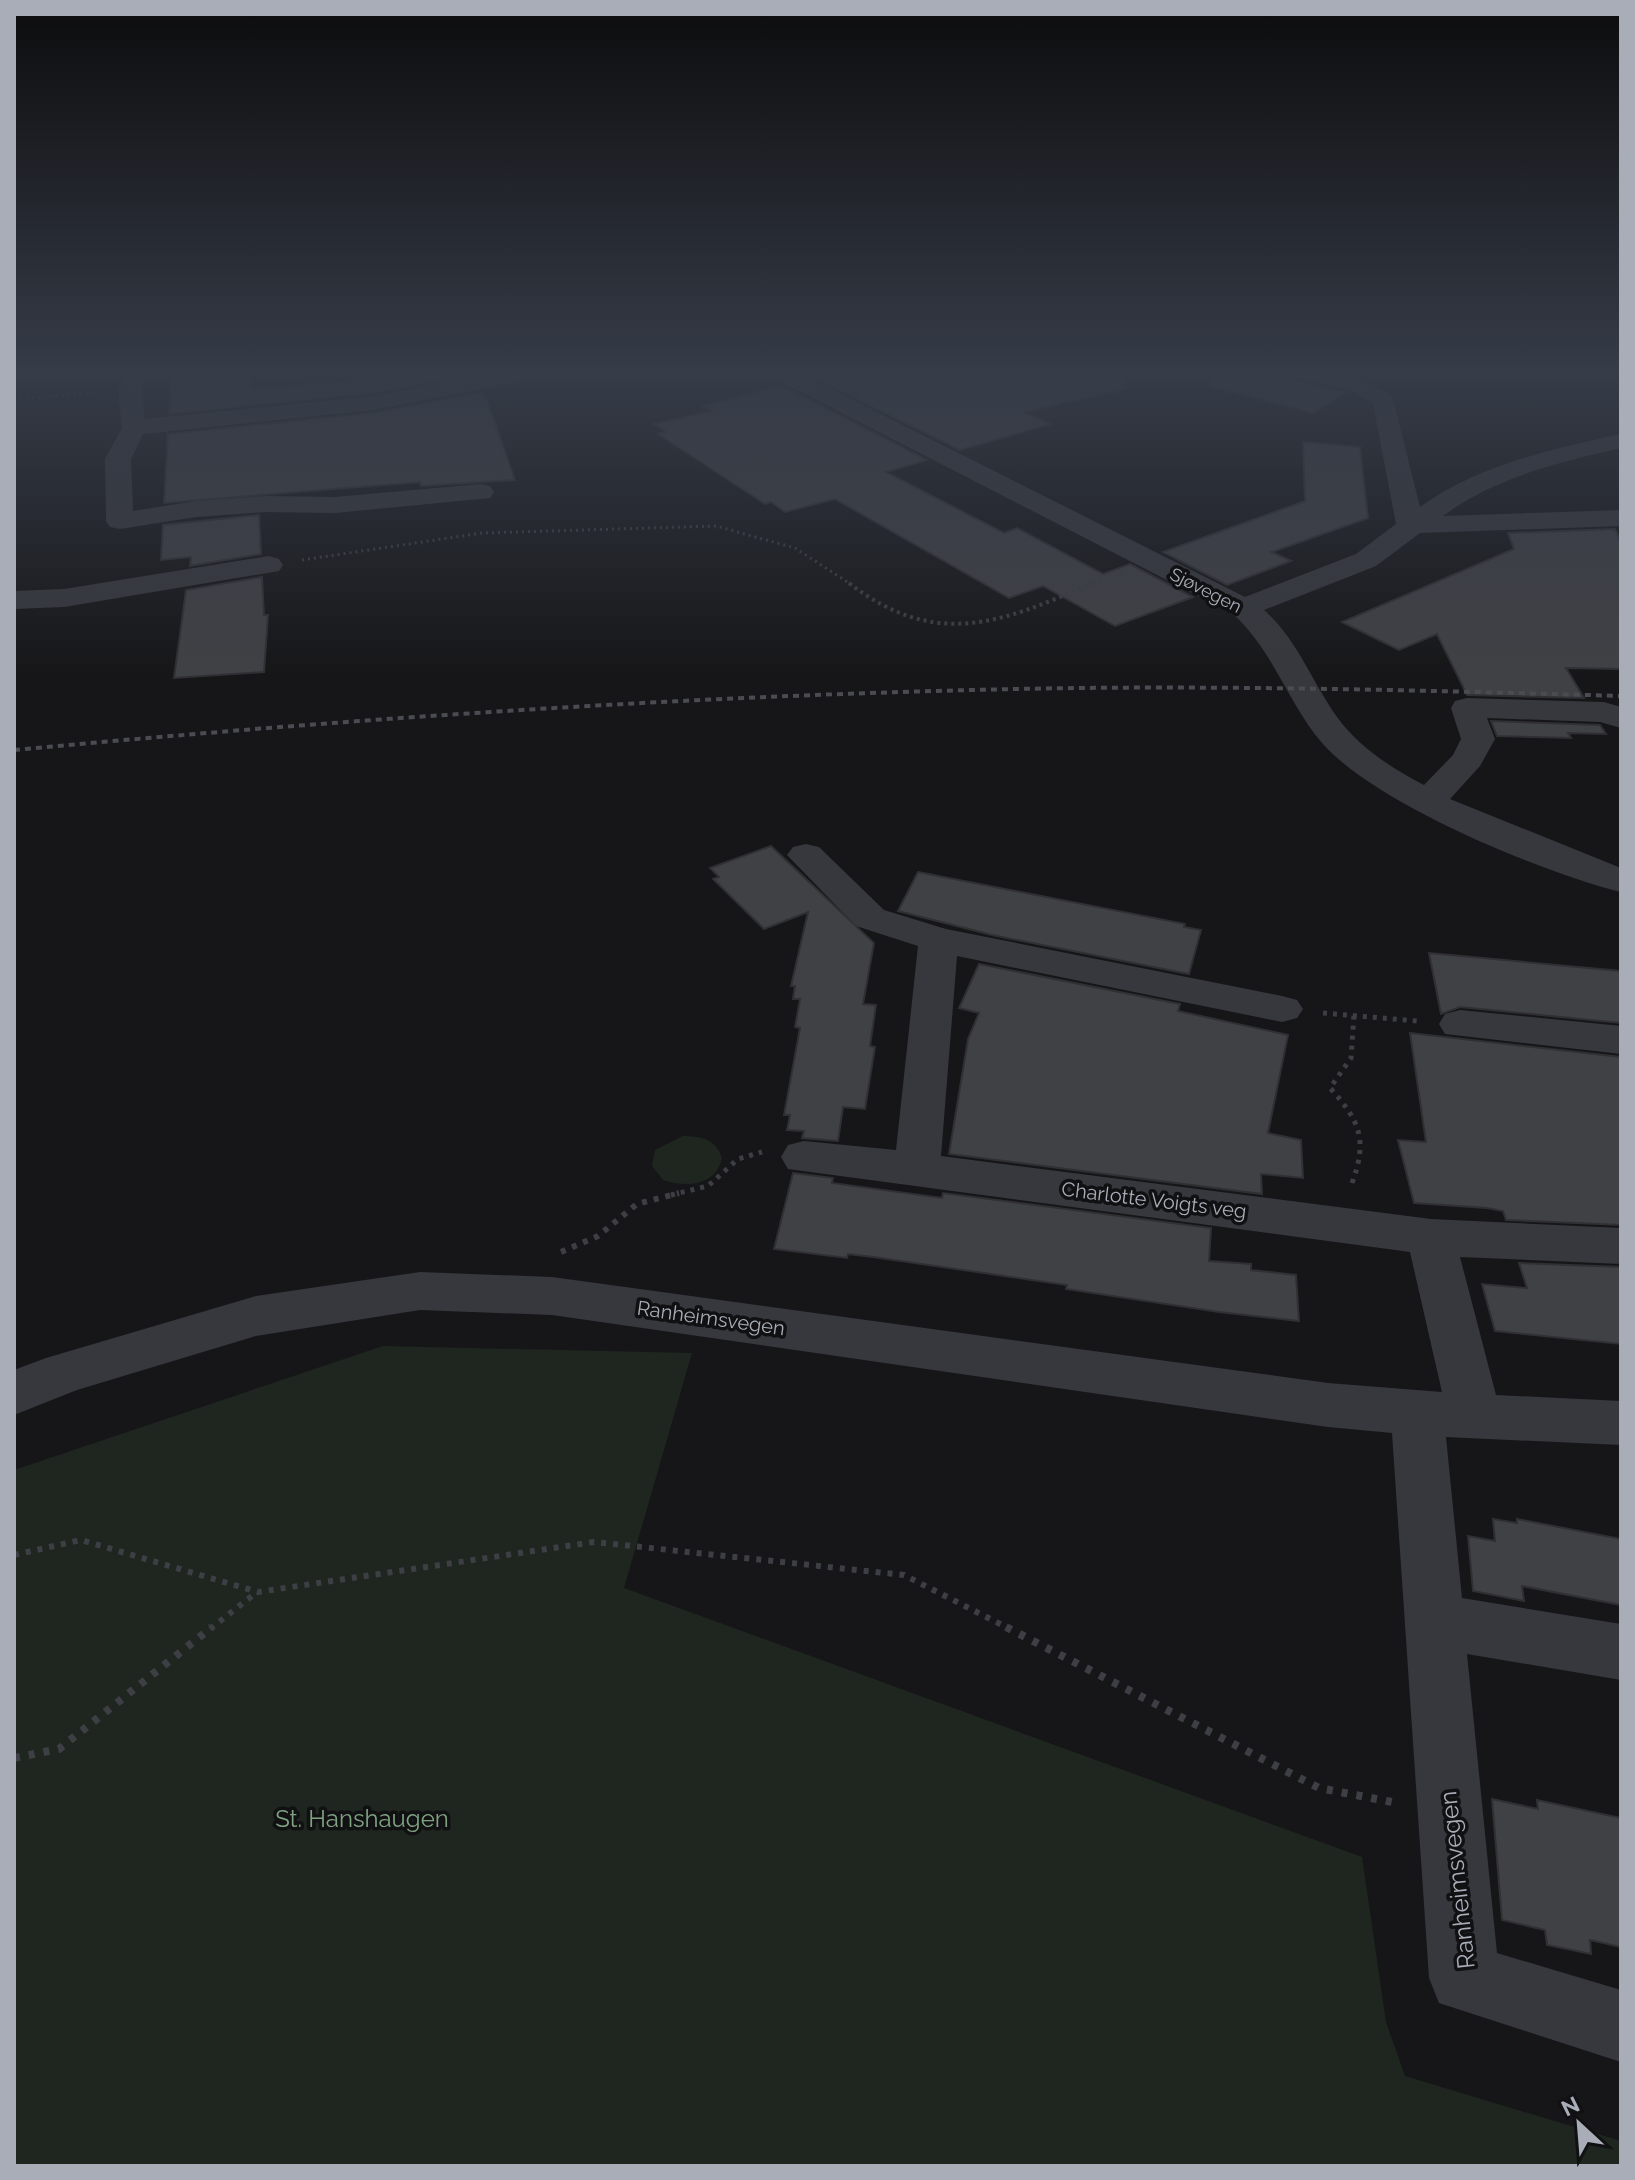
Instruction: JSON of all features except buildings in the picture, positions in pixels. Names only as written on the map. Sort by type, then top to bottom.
[{"type":"street","points":[[119,475],[120,521],[196,509],[265,504],[335,505],[481,492]]},
{"type":"street","name":"Sjøvegen","points":[[980,475],[1244,608],[1264,623],[1294,677],[1335,737],[1372,772],[1492,830],[1621,881]]},
{"type":"street","points":[[1400,475],[1410,525]]},
{"type":"street","points":[[1244,608],[1364,560],[1456,493],[1511,475]]},
{"type":"street","points":[[1410,525],[1621,518]]},
{"type":"street","points":[[14,600],[64,598],[269,565]]},
{"type":"street","points":[[1429,800],[1468,759],[1478,739],[1467,708],[1604,712],[1621,718]]},
{"type":"street","points":[[806,855],[870,918],[939,940],[1282,1009]]},
{"type":"street","points":[[917,1169],[939,940]]},
{"type":"street","points":[[1460,1024],[1621,1040]]},
{"type":"street","name":"Charlotte Voigts veg","points":[[804,1157],[1431,1237],[1621,1246]]},
{"type":"street","points":[[1431,1237],[1445,1414]]},
{"type":"street","name":"Ranheimsvegen","points":[[14,1393],[64,1373],[256,1316],[420,1291],[552,1296],[1328,1405],[1621,1423]]},
{"type":"street","name":"Ranheimsvegen","points":[[1445,1414],[1436,1621],[1448,1813],[1464,1978],[1621,2026]]},
{"type":"street","points":[[1436,1621],[1621,1652]]},
{"type":"path","points":[[269,565],[482,533],[716,526],[753,532],[806,553],[897,614],[962,623],[1025,612],[1147,561]]},
{"type":"path","points":[[1282,1009],[1460,1024]]},
{"type":"path","points":[[1344,1224],[1345,1198],[1362,1155],[1355,1115],[1330,1088],[1351,1058],[1354,1015]]},
{"type":"path","points":[[516,1295],[529,1262],[598,1236],[637,1204],[708,1186],[751,1153],[767,1151],[804,1157]]},
{"type":"path","points":[[14,1555],[81,1540],[258,1592],[594,1542],[904,1575],[1319,1788],[1448,1813]]},
{"type":"path","points":[[14,1758],[59,1749],[258,1592]]},
{"type":"green space","points":[[683,1136],[707,1140],[719,1152],[722,1158],[719,1167],[707,1179],[690,1184],[663,1180],[652,1166],[655,1150]]},
{"type":"green space","name":"St. Hanshaugen","points":[[383,1346],[692,1353],[624,1588],[1362,1857],[1386,2022],[1405,2076],[1621,2141],[1621,2166],[14,2166],[14,1470]]},
{"type":"railway","points":[[14,750],[514,710],[889,692],[1242,688],[1621,696]]}]
